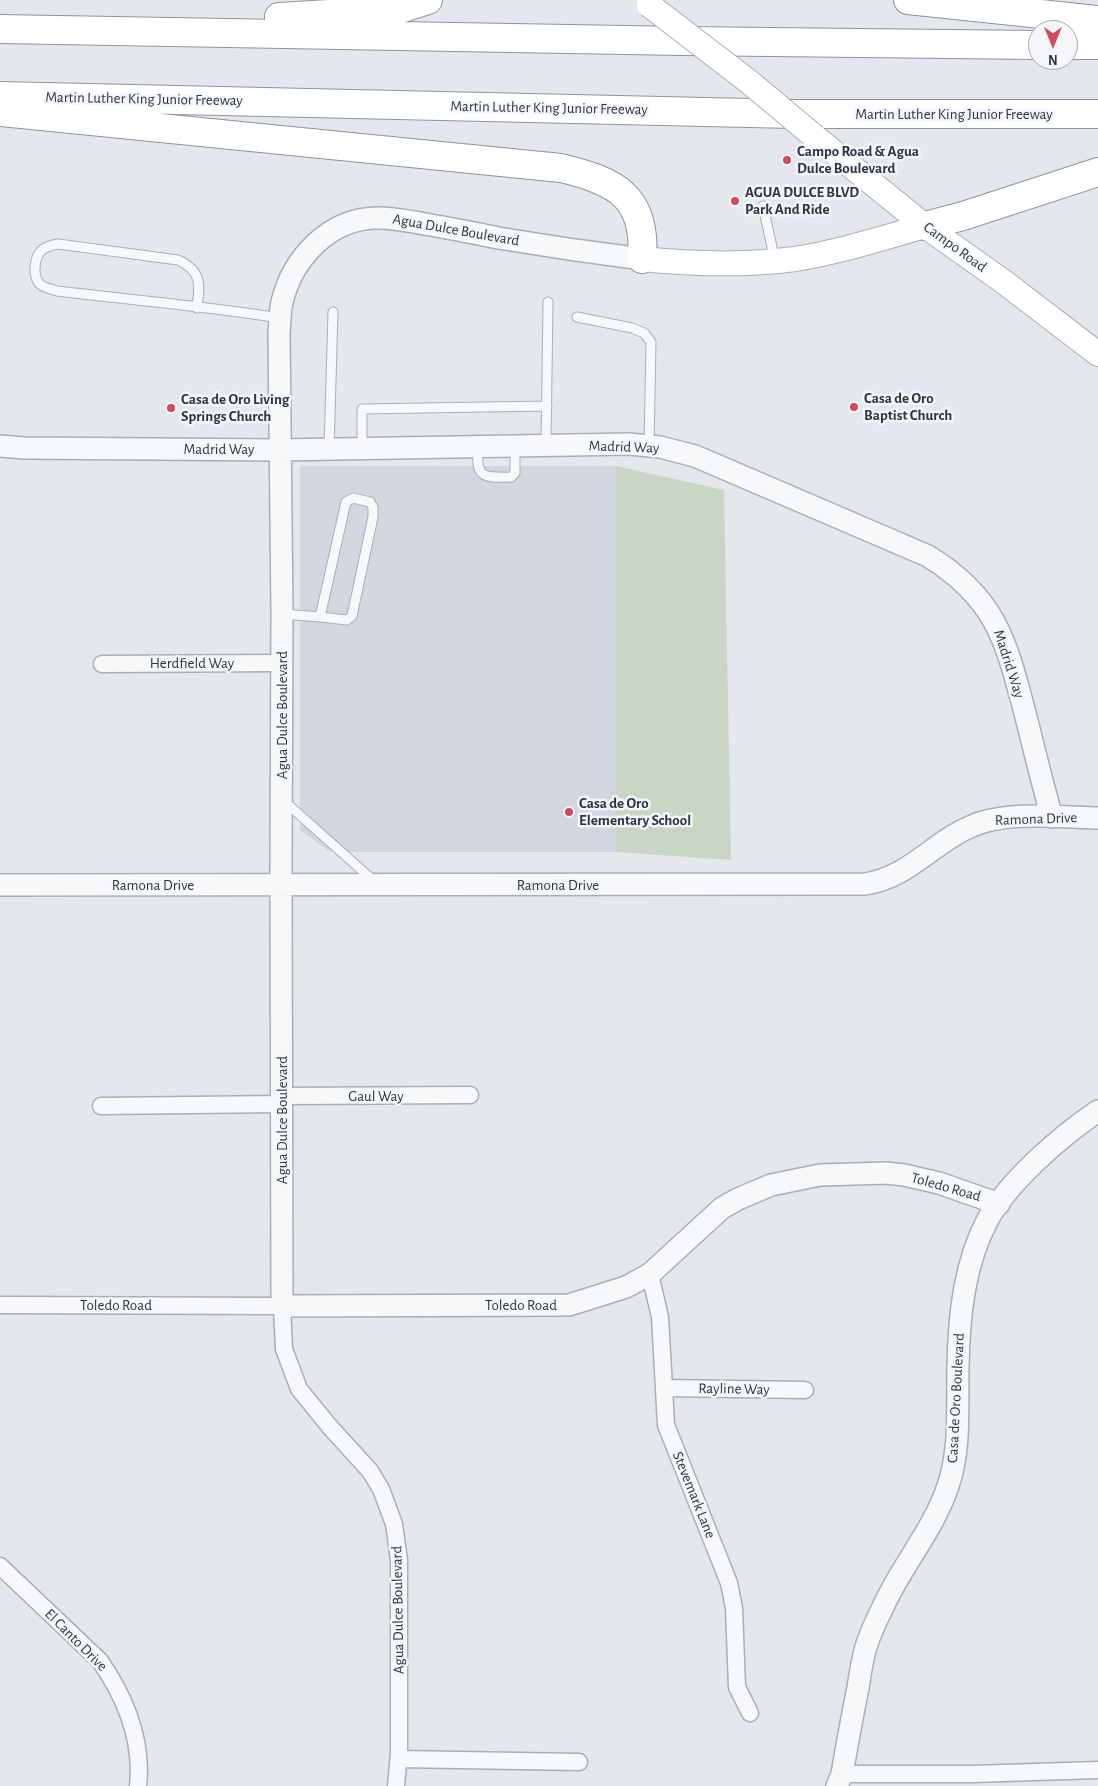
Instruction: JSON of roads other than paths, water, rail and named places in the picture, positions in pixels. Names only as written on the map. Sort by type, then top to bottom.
[{"type":"highway","points":[[0,27],[326,15],[397,10],[428,0]]},
{"type":"highway","points":[[908,0],[1098,20]]},
{"type":"highway","points":[[0,27],[1028,45]]},
{"type":"highway","points":[[1078,45],[1098,45]]},
{"type":"highway","name":"Martin Luther King Junior Freeway","points":[[0,96],[784,114],[1098,114]]},
{"type":"highway","points":[[0,112],[561,168],[579,172],[609,184],[632,203],[640,221],[643,241],[642,259]]},
{"type":"highway","points":[[925,226],[963,216],[1098,172]]},
{"type":"main road","name":"Campo Road","points":[[646,2],[748,81],[925,226],[1004,282],[1098,354]]},
{"type":"main road","name":"Agua Dulce Boulevard","points":[[642,259],[703,264],[794,259],[841,250],[925,226]]},
{"type":"street","name":"Agua Dulce Boulevard","points":[[396,1786],[399,1759],[399,1560],[394,1524],[381,1489],[370,1471],[299,1389],[289,1367],[284,1349],[282,1306],[282,614],[279,450],[280,318],[282,303],[290,278],[297,265],[306,252],[318,241],[331,231],[360,220],[376,218],[404,220],[528,243],[642,259]]},
{"type":"street","name":"Madrid Way","points":[[0,446],[24,448],[279,450],[629,444],[660,447],[695,456],[928,556],[956,576],[980,600],[1006,644],[1052,817]]},
{"type":"street","name":"Herdfield Way","points":[[102,664],[282,663]]},
{"type":"street","name":"Ramona Drive","points":[[0,884],[865,884],[881,881],[900,873],[958,833],[988,821],[1014,817],[1098,818]]},
{"type":"street","name":"Gaul Way","points":[[101,1106],[470,1095]]},
{"type":"street","name":"Casa de Oro Boulevard","points":[[839,1780],[866,1648],[882,1608],[939,1510],[954,1461],[958,1346],[962,1306],[970,1268],[978,1243],[989,1219],[999,1204],[1042,1155],[1098,1111]]},
{"type":"street","name":"Toledo Road","points":[[0,1305],[569,1305],[626,1287],[650,1274],[722,1208],[754,1192],[803,1177],[820,1174],[886,1173],[904,1175],[940,1183],[999,1204]]},
{"type":"street","name":"Stevemark Lane","points":[[650,1274],[660,1317],[666,1425],[729,1583],[734,1608],[737,1687],[750,1713]]},
{"type":"street","name":"Rayline Way","points":[[664,1388],[805,1390]]},
{"type":"street","name":"El Canto Drive","points":[[0,1566],[100,1660],[119,1691],[133,1726],[139,1763],[138,1786]]},
{"type":"street","points":[[399,1759],[579,1762]]},
{"type":"street","points":[[839,1780],[1098,1770]]},
{"type":"lane","points":[[763,206],[775,261]]},
{"type":"lane","points":[[197,308],[199,294],[198,278],[191,266],[178,260],[58,244],[47,247],[40,252],[35,262],[35,273],[38,282],[44,287],[57,291],[197,308],[241,312],[280,318]]},
{"type":"lane","points":[[546,446],[548,302]]},
{"type":"lane","points":[[329,449],[333,312]]},
{"type":"lane","points":[[577,317],[632,328],[644,333],[650,342],[649,446]]},
{"type":"lane","points":[[362,448],[362,409],[547,406]]},
{"type":"lane","points":[[478,446],[477,466],[480,472],[486,475],[504,477],[511,477],[515,473],[516,446]]},
{"type":"lane","points":[[282,614],[347,620],[352,616],[374,507],[370,502],[363,499],[353,498],[346,502],[320,617]]},
{"type":"lane","points":[[282,799],[379,885]]},
{"type":"place","name":"Campo Road & Agua Dulce Boulevard","points":[[787,160]]},
{"type":"place","name":"AGUA DULCE BLVD Park And Ride","points":[[735,201]]},
{"type":"place","name":"Casa de Oro Baptist Church","points":[[854,407]]},
{"type":"place","name":"Casa de Oro Living Springs Church","points":[[171,408]]},
{"type":"place","name":"Casa de Oro Elementary School","points":[[569,812]]}]
